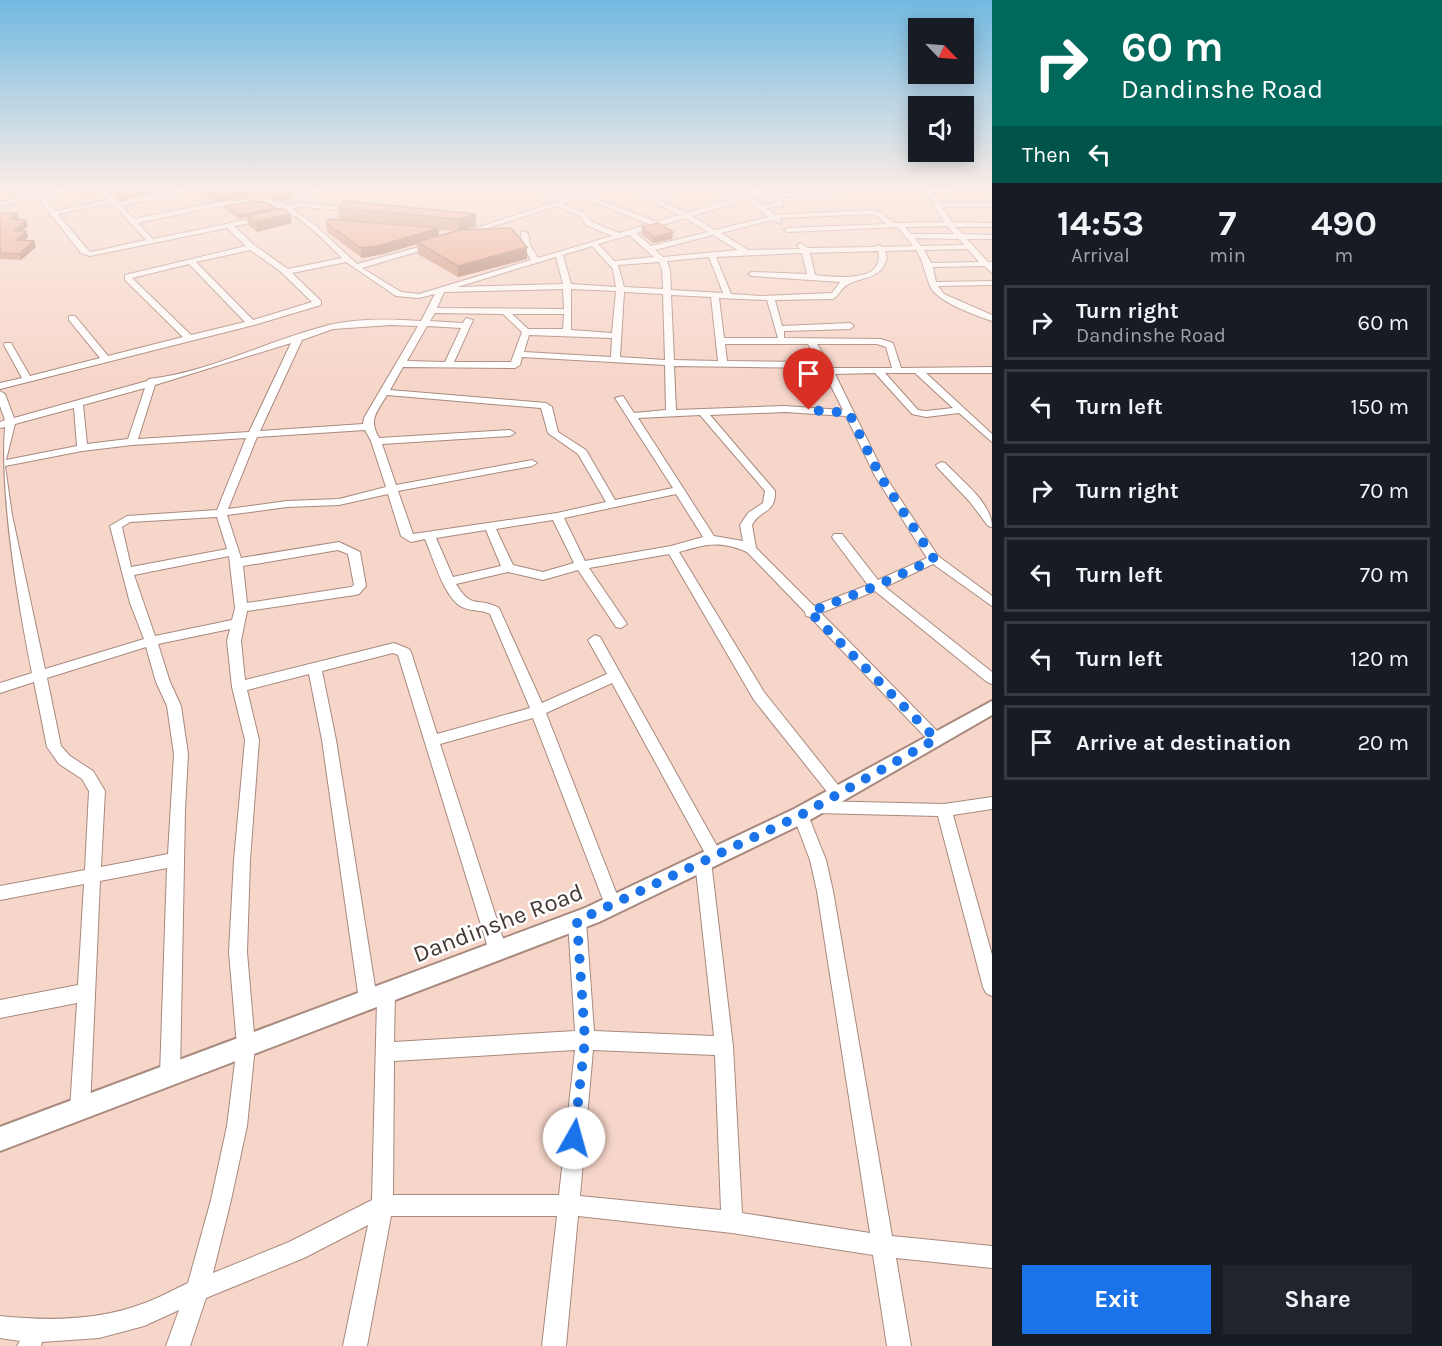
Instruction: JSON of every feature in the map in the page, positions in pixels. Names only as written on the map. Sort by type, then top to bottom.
[{"type":"street","points":[[87,251],[90,254],[106,251]]},
{"type":"street","points":[[189,338],[129,278],[133,272],[233,251]]},
{"type":"street","points":[[0,386],[251,323],[318,303],[287,272],[256,251]]},
{"type":"street","points":[[339,251],[356,267],[405,296],[419,296],[441,290],[566,251]]},
{"type":"street","points":[[356,267],[410,251]]},
{"type":"street","points":[[530,251],[536,260]]},
{"type":"street","points":[[601,251],[617,268],[620,287],[615,360]]},
{"type":"street","points":[[652,251],[663,261],[666,270],[671,413]]},
{"type":"street","points":[[614,263],[781,251]]},
{"type":"street","points":[[805,251],[812,277]]},
{"type":"street","points":[[441,290],[568,286],[620,287],[770,298],[830,297],[835,295],[843,284],[862,278],[879,267],[884,259],[882,251]]},
{"type":"street","points":[[920,251],[928,265],[932,284],[941,296],[992,318]]},
{"type":"street","points":[[975,251],[990,267]]},
{"type":"street","points":[[558,253],[563,263],[568,286],[567,332]]},
{"type":"street","points":[[712,256],[728,296]]},
{"type":"street","points":[[287,272],[347,258]]},
{"type":"street","points":[[190,260],[251,323]]},
{"type":"street","points":[[928,265],[990,267]]},
{"type":"street","points":[[752,274],[852,281]]},
{"type":"street","points":[[932,284],[992,283]]},
{"type":"street","points":[[441,290],[432,310],[369,418],[368,426],[376,441],[407,536],[411,538],[430,537],[489,525],[557,516],[680,490]]},
{"type":"street","points":[[715,295],[723,365]]},
{"type":"street","points":[[770,298],[782,340]]},
{"type":"street","points":[[432,310],[507,313],[567,312]]},
{"type":"street","points":[[448,365],[472,312]]},
{"type":"street","points":[[507,313],[526,332],[567,332],[616,336]]},
{"type":"street","points":[[72,318],[106,359]]},
{"type":"street","points":[[5,424],[152,381],[213,366],[298,338],[350,324],[391,322],[466,326]]},
{"type":"street","points":[[778,329],[850,326]]},
{"type":"street","points":[[400,364],[513,366],[517,362],[526,332]]},
{"type":"street","points":[[178,1346],[197,1290],[221,1200],[237,1126],[246,1046],[238,952],[242,860],[252,740],[239,687],[234,641],[239,616],[235,557],[221,513],[298,338]]},
{"type":"street","points":[[810,340],[880,476],[934,559],[992,602]]},
{"type":"street","points":[[720,341],[884,342],[892,350],[897,369]]},
{"type":"street","points":[[8,345],[27,379]]},
{"type":"street","points":[[519,354],[723,365],[877,370],[992,370]]},
{"type":"street","points":[[916,369],[992,439]]},
{"type":"street","points":[[877,370],[915,412],[926,414],[963,410]]},
{"type":"street","points":[[132,442],[152,381]]},
{"type":"street","points":[[384,392],[543,405],[547,407],[553,433],[582,452],[612,504]]},
{"type":"street","points":[[0,394],[5,424],[0,464],[3,517],[40,675],[54,747],[58,755],[71,765],[83,769],[92,779],[97,791],[80,1109]]},
{"type":"street","points":[[620,398],[645,441],[680,490],[710,539]]},
{"type":"street","points":[[78,403],[82,448]]},
{"type":"street","points":[[631,416],[785,409],[849,413]]},
{"type":"street","points":[[703,412],[770,491],[771,500],[767,507],[748,520],[746,527],[751,549]]},
{"type":"street","points":[[0,464],[82,448],[132,442],[368,426]]},
{"type":"street","points":[[376,441],[510,433]]},
{"type":"street","points":[[170,1075],[175,860],[182,754],[174,706],[163,682],[152,641],[126,572],[116,526],[121,522],[136,518],[221,513],[287,504],[339,502],[393,489],[532,463]]},
{"type":"street","points":[[941,465],[974,500],[992,524]]},
{"type":"street","points":[[557,516],[581,565],[621,624]]},
{"type":"street","points":[[489,525],[508,568]]},
{"type":"street","points":[[430,537],[450,582],[464,603],[489,607],[495,611],[538,711],[613,905]]},
{"type":"street","points":[[838,537],[876,586],[992,679]]},
{"type":"street","points":[[450,582],[508,568],[543,576],[581,565],[672,550],[710,539],[739,544],[751,549],[936,739]]},
{"type":"street","points":[[0,688],[239,616],[355,591],[360,586],[354,552],[349,548],[339,546],[126,572]]},
{"type":"street","points":[[672,550],[759,696],[837,794]]},
{"type":"street","points":[[810,612],[876,586],[934,559]]},
{"type":"street","points":[[596,640],[708,858],[724,1046],[732,1222]]},
{"type":"street","points":[[239,687],[394,648],[399,649],[407,657],[498,951]]},
{"type":"street","points":[[315,668],[377,996],[385,1052],[382,1206],[355,1346]]},
{"type":"street","points":[[432,741],[538,711],[616,676]]},
{"type":"street","name":"Dandinshe Road","points":[[0,1139],[577,921],[808,811],[992,707]]},
{"type":"street","points":[[899,1346],[825,891],[808,811],[944,810],[992,803]]},
{"type":"street","points":[[944,810],[992,987]]},
{"type":"street","points":[[0,893],[175,860]]},
{"type":"street","points":[[554,1346],[585,1040],[577,921]]},
{"type":"street","points":[[0,1009],[86,992]]},
{"type":"street","points":[[385,1052],[585,1040],[724,1046]]},
{"type":"street","points":[[0,1327],[32,1339],[99,1327],[144,1315],[197,1290],[296,1250],[382,1206],[570,1205],[732,1222],[883,1246],[992,1257]]},
{"type":"building","points":[[0,251],[23,251],[19,254],[0,253]]},
{"type":"building","points":[[432,251],[513,251],[458,266]]},
{"type":"route","points":[[574,1138],[585,1040],[577,921],[801,815],[936,739],[810,612],[876,586],[934,559],[880,476],[849,413],[809,410]]}]
